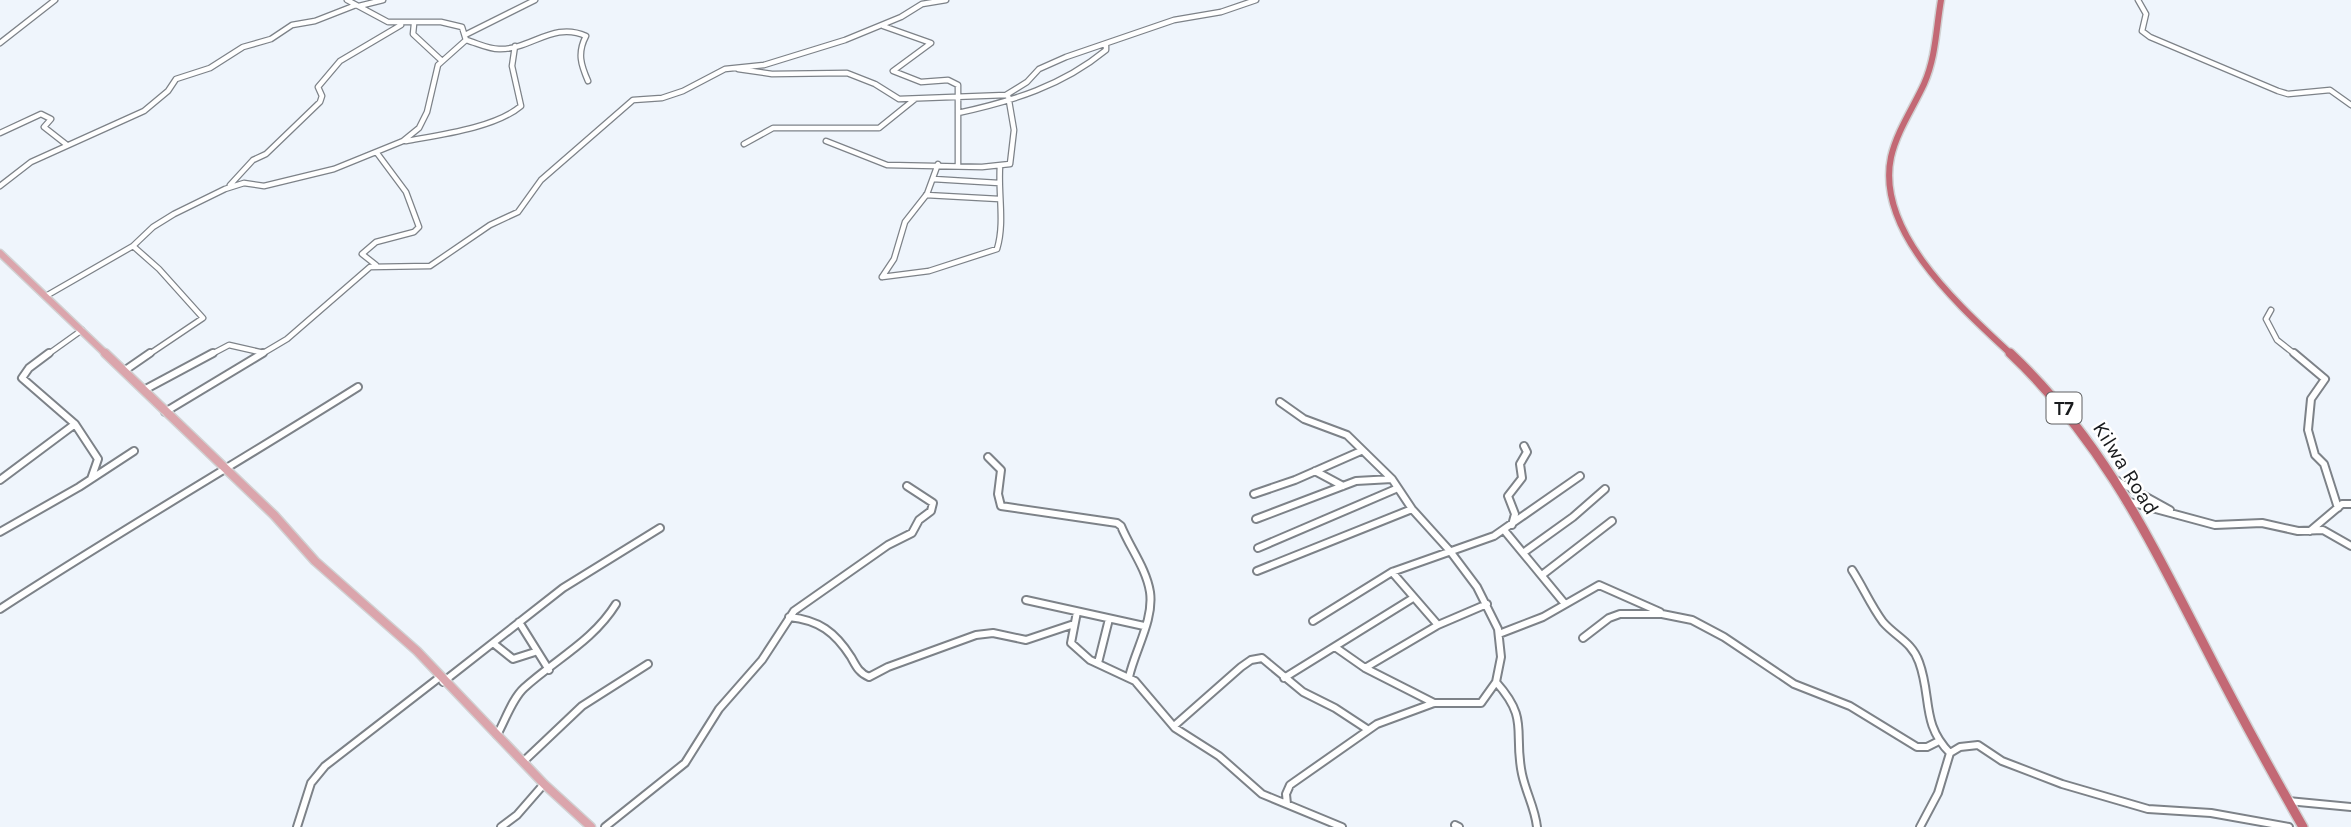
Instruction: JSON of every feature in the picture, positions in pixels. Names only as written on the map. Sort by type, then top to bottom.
[{"type":"highway","name":"Kilwa Road","points":[[1941,0],[1931,68],[1892,148],[1889,184],[1896,210],[1907,235],[1943,286],[2077,423],[2114,478],[2303,827]]},
{"type":"main road","points":[[0,253],[274,515],[315,561],[416,651],[544,783],[591,827]]},
{"type":"street","points":[[0,43],[55,0]]},
{"type":"street","points":[[347,0],[388,22],[458,24],[466,37],[494,49],[515,46],[559,30],[584,34],[578,57],[588,81]]},
{"type":"street","points":[[0,186],[24,166],[144,111],[168,91],[176,79],[209,68],[243,47],[271,39],[292,25],[315,21],[383,0]]},
{"type":"street","points":[[403,141],[418,128],[427,112],[433,93],[435,71],[441,60],[466,37],[535,0]]},
{"type":"street","points":[[377,153],[406,192],[419,227],[410,234],[370,245],[362,254],[376,265],[414,268],[430,266],[490,225],[523,208],[541,180],[628,103],[682,91],[716,72],[775,62],[882,25],[922,4],[947,0]]},
{"type":"street","points":[[734,68],[772,74],[847,73],[875,84],[894,97],[915,99],[1008,95],[1043,67],[1174,20],[1218,13],[1256,0]]},
{"type":"street","points":[[2138,0],[2146,11],[2142,31],[2150,37],[2278,91],[2288,94],[2330,90],[2351,105]]},
{"type":"street","points":[[225,189],[253,160],[266,154],[320,102],[322,96],[318,87],[340,61],[403,24]]},
{"type":"street","points":[[414,24],[412,34],[441,60]]},
{"type":"street","points":[[882,25],[931,43],[892,70],[921,82],[955,82],[958,85],[958,166]]},
{"type":"street","points":[[958,113],[1012,102],[1062,80],[1101,54],[1106,45]]},
{"type":"street","points":[[46,296],[132,246],[159,223],[225,189],[244,183],[264,186],[334,169],[403,141],[504,118],[519,110],[521,106],[512,66],[515,46]]},
{"type":"street","points":[[826,141],[885,164],[1000,166],[1012,163],[1014,133],[1012,102],[1008,95]]},
{"type":"street","points":[[744,144],[773,128],[880,128],[915,99]]},
{"type":"street","points":[[0,134],[41,114],[51,120],[44,127],[66,145]]},
{"type":"street","points":[[938,164],[926,195],[905,222],[894,259],[882,277],[916,274],[996,250],[1002,233],[1000,166]]},
{"type":"street","points":[[933,179],[999,183]]},
{"type":"street","points":[[926,195],[999,199]]},
{"type":"street","points":[[124,371],[203,318],[159,269],[132,246]]},
{"type":"street","points":[[165,412],[295,333],[362,273],[376,265]]},
{"type":"street","points":[[2270,310],[2266,320],[2277,340],[2325,379],[2311,399],[2308,430],[2315,455],[2324,463],[2337,508]]},
{"type":"street","points":[[82,330],[22,375],[38,393],[75,424],[98,459],[93,467],[92,479]]},
{"type":"street","points":[[144,390],[229,345],[264,352]]},
{"type":"street","points":[[0,609],[114,535],[226,470],[358,387]]},
{"type":"street","points":[[1280,402],[1304,419],[1341,431],[1392,480],[1412,509],[1450,551],[1487,604],[1499,634],[1501,657],[1496,682],[1481,703],[1434,703],[1367,729],[1290,785],[1286,794],[1287,804]]},
{"type":"street","points":[[0,480],[75,424]]},
{"type":"street","points":[[1512,525],[1515,513],[1508,496],[1522,478],[1520,468],[1527,452],[1524,446]]},
{"type":"street","points":[[0,532],[92,479],[134,450]]},
{"type":"street","points":[[1254,494],[1361,451]]},
{"type":"street","points":[[988,457],[1001,470],[998,494],[1000,506],[1119,524],[1150,592],[1149,613],[1129,677]]},
{"type":"street","points":[[1315,471],[1343,486]]},
{"type":"street","points":[[1313,621],[1392,572],[1504,530],[1580,476]]},
{"type":"street","points":[[2114,478],[2172,511]]},
{"type":"street","points":[[1256,519],[1343,486],[1366,480],[1392,480]]},
{"type":"street","points":[[605,827],[646,791],[685,763],[719,709],[762,660],[789,617],[819,591],[888,545],[914,532],[919,520],[931,511],[933,503],[907,486]]},
{"type":"street","points":[[1258,548],[1398,488]]},
{"type":"street","points":[[1522,554],[1573,517],[1605,489]]},
{"type":"street","points":[[2126,500],[2215,525],[2262,523],[2326,531],[2351,546]]},
{"type":"street","points":[[2310,531],[2343,503],[2351,504]]},
{"type":"street","points":[[1257,572],[1412,509]]},
{"type":"street","points":[[1542,575],[1612,521]]},
{"type":"street","points":[[297,827],[312,783],[325,766],[493,643],[563,588],[660,528]]},
{"type":"street","points":[[1504,530],[1565,604]]},
{"type":"street","points":[[1852,570],[1886,626],[1906,638],[1913,648],[1926,681],[1930,731],[1937,742],[1950,753]]},
{"type":"street","points":[[1392,572],[1438,625]]},
{"type":"street","points":[[1499,634],[1543,617],[1599,585],[1662,614]]},
{"type":"street","points":[[1284,678],[1413,598]]},
{"type":"street","points":[[1026,600],[1144,626]]},
{"type":"street","points":[[497,735],[522,690],[599,629],[616,604]]},
{"type":"street","points":[[1365,668],[1438,625],[1487,604]]},
{"type":"street","points":[[1077,612],[1071,643],[1080,654],[1129,677],[1149,695],[1174,726],[1219,757],[1262,794],[1342,827]]},
{"type":"street","points":[[1583,638],[1609,618],[1620,614],[1662,614],[1692,620],[1794,684],[1843,702],[1917,747],[1927,747],[1937,742]]},
{"type":"street","points":[[789,617],[817,620],[829,627],[858,670],[869,677],[888,667],[976,635],[993,633],[1026,640],[1074,624]]},
{"type":"street","points":[[1098,663],[1109,619]]},
{"type":"street","points":[[519,622],[528,632],[536,652],[549,670]]},
{"type":"street","points":[[493,643],[513,659],[536,652]]},
{"type":"street","points":[[1335,647],[1365,668],[1434,703]]},
{"type":"street","points":[[1174,726],[1225,679],[1251,660],[1266,659],[1284,678],[1367,729]]},
{"type":"street","points":[[524,761],[582,706],[648,664]]},
{"type":"street","points":[[1496,682],[1512,701],[1518,714],[1522,775],[1535,809],[1537,827]]},
{"type":"street","points":[[1920,827],[1938,793],[1950,753],[1960,747],[1978,745],[2003,761],[2028,771],[2148,809],[2211,813],[2289,827]]},
{"type":"street","points":[[502,827],[517,815],[544,783]]},
{"type":"street","points":[[2288,801],[2351,807]]}]
